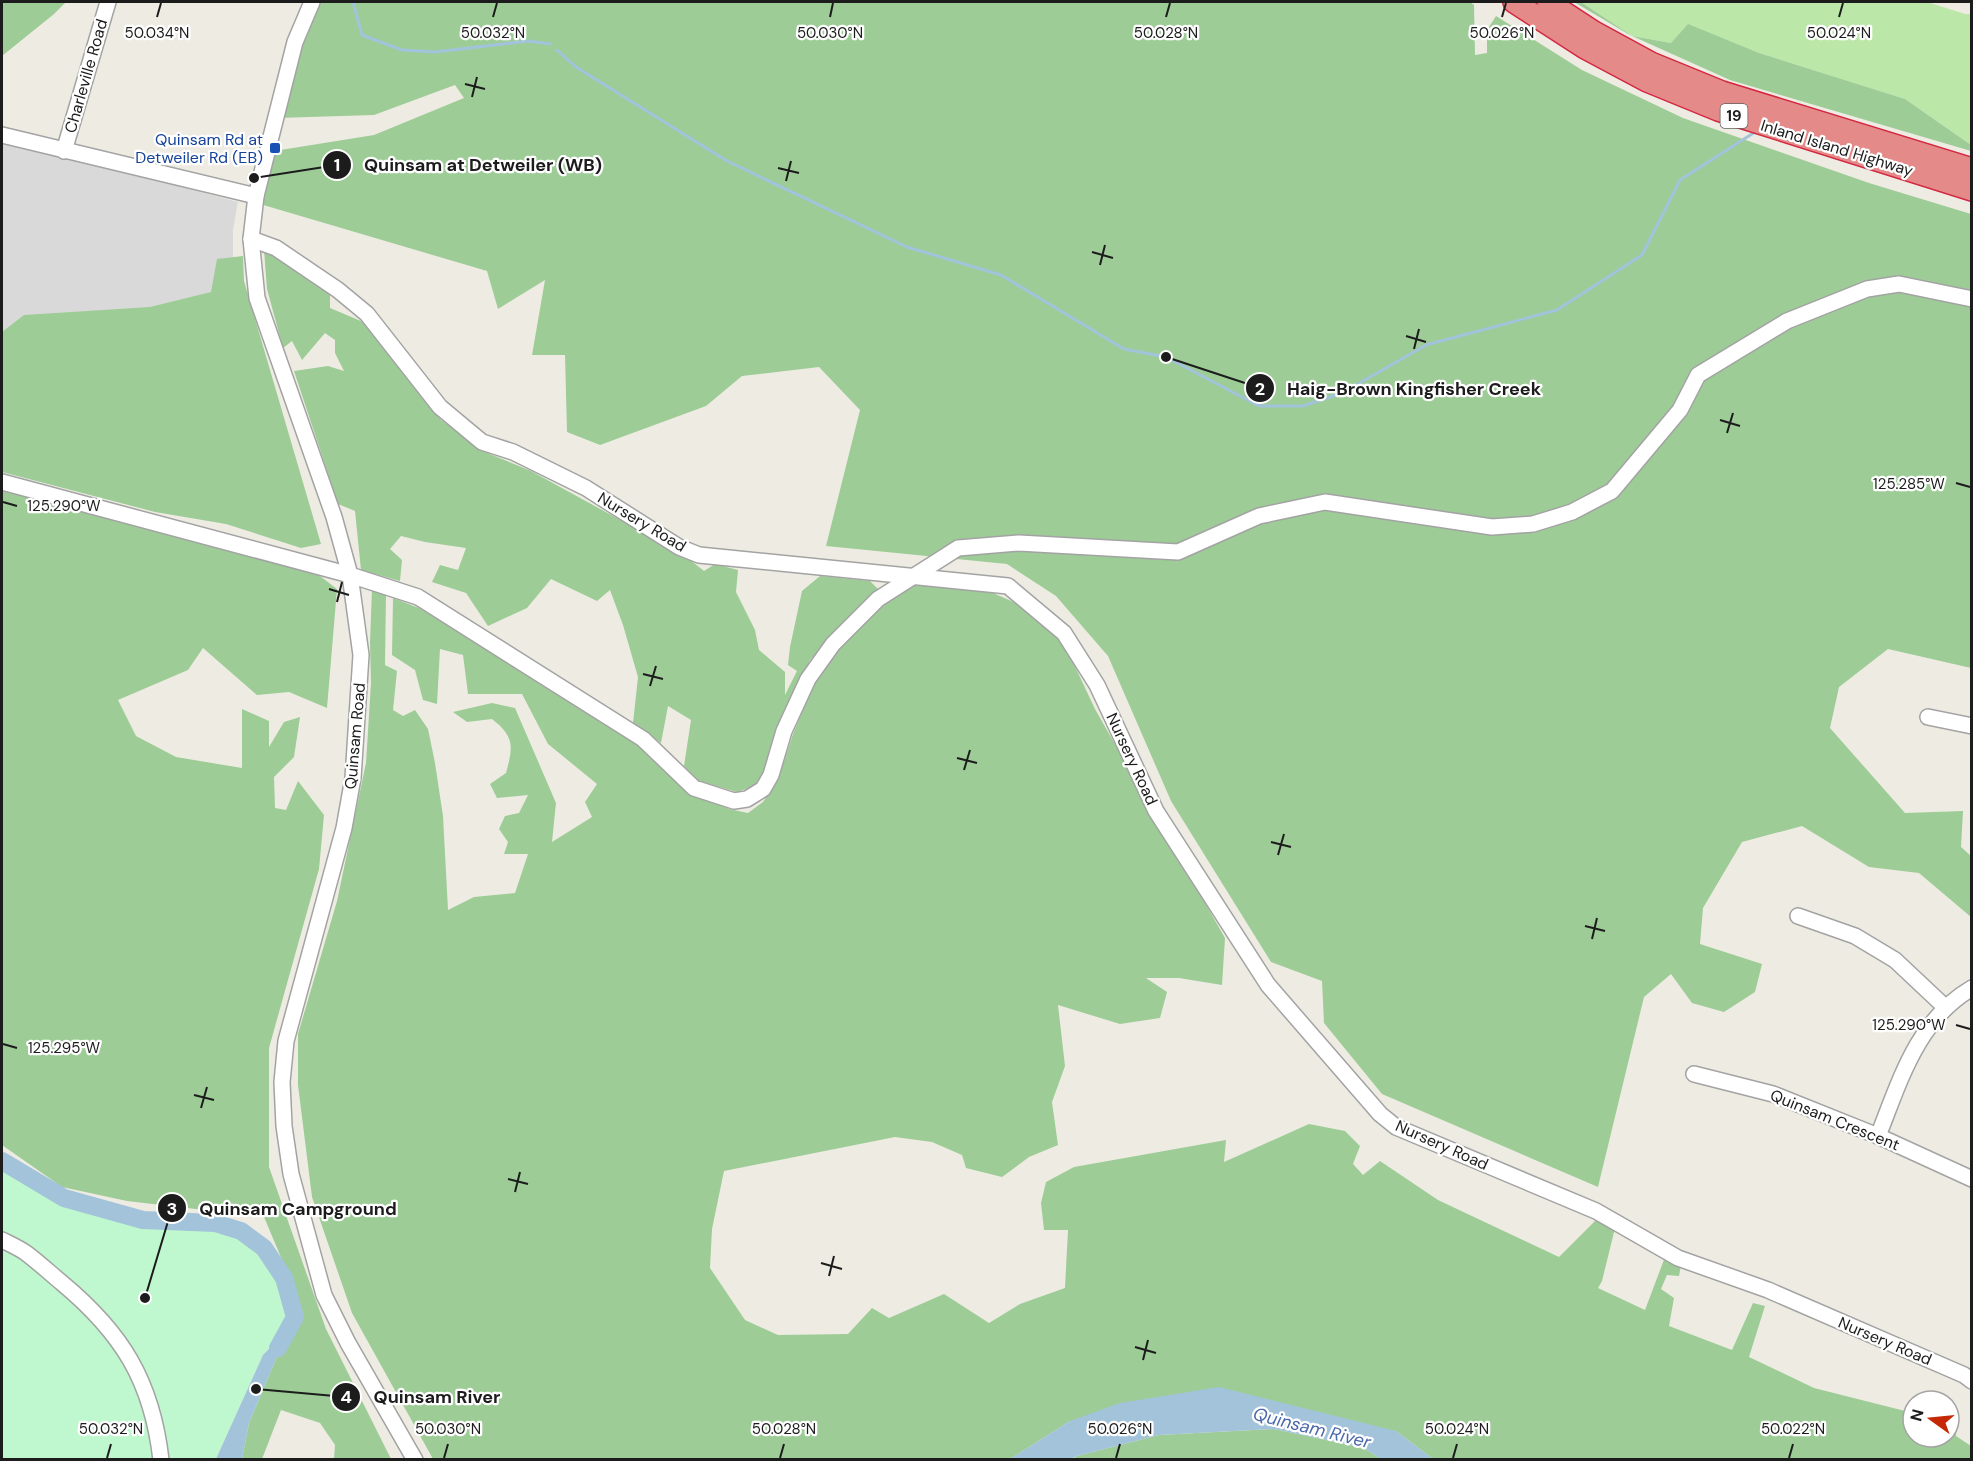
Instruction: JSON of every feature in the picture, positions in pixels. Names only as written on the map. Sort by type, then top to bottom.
[{"type":"highway","name":"Inland Island Highway","points":[[1514,2],[1585,48],[1647,81],[1718,111],[1971,190]]},
{"type":"highway","name":"Inland Island Highway","points":[[1548,2],[1594,32],[1651,63],[1722,92],[1971,169]]},
{"type":"street","name":"Charleville Road","points":[[64,151],[108,2]]},
{"type":"street","name":"Quinsam Road","points":[[312,2],[295,42],[256,196],[251,239],[257,298],[334,517],[350,575],[361,655],[353,778],[344,828],[286,1041],[282,1082],[284,1126],[291,1174],[324,1295],[348,1343],[415,1460]]},
{"type":"street","points":[[5,137],[256,196]]},
{"type":"street","name":"Nursery Road","points":[[251,239],[276,248],[338,290],[367,314],[440,407],[482,442],[513,452],[586,488],[678,548],[699,555],[1008,586],[1064,633],[1097,685],[1156,811],[1268,985],[1380,1114],[1396,1127],[1596,1211],[1678,1258],[1768,1290],[1969,1376]]},
{"type":"street","points":[[2,482],[350,575],[418,597],[643,739],[694,788],[734,801],[747,799],[763,789],[771,775],[783,731],[808,679],[833,644],[878,599],[958,548],[1019,543],[1178,552],[1259,516],[1325,502],[1492,527],[1533,524],[1572,512],[1612,491],[1680,410],[1698,375],[1787,321],[1867,289],[1899,284],[1971,299]]},
{"type":"street","points":[[1928,717],[1971,726]]},
{"type":"street","points":[[1798,916],[1855,936],[1895,960],[1945,1007]]},
{"type":"street","points":[[1878,1136],[1909,1058],[1922,1036],[1945,1007],[1971,988]]},
{"type":"street","name":"Quinsam Crescent","points":[[1694,1074],[1773,1095],[1878,1136],[1971,1179]]},
{"type":"street","points":[[2,1240],[25,1252],[70,1290],[115,1335],[147,1395],[155,1419],[161,1460]]},
{"type":"shaded area","points":[[2,140],[238,202],[233,230],[233,261],[238,289],[2,444]]},
{"type":"green space","points":[[2,2],[66,2],[2,56]]},
{"type":"green space","points":[[317,2],[1470,2],[1474,5],[1475,55],[1487,53],[1487,30],[1496,16],[1582,70],[1683,118],[1869,183],[1971,214],[1971,668],[1888,649],[1839,687],[1830,728],[1905,813],[1963,811],[1961,847],[1971,856],[1971,917],[1919,873],[1869,867],[1802,826],[1742,842],[1703,908],[1700,944],[1762,964],[1755,992],[1724,1012],[1692,1003],[1671,974],[1644,997],[1598,1187],[1382,1094],[1324,1023],[1322,981],[1271,962],[1171,801],[1108,656],[1056,596],[1007,564],[826,546],[860,410],[819,367],[742,376],[706,406],[600,445],[567,432],[565,355],[532,355],[545,280],[498,309],[487,271],[253,202],[268,152],[374,135],[464,98],[455,85],[374,115],[277,118]]},
{"type":"green space","points":[[1574,2],[1581,2],[1632,36],[1628,34]]},
{"type":"green space","points":[[1581,2],[1927,2],[1971,14],[1971,145],[1905,99],[1759,53],[1688,25],[1671,43],[1632,36]]},
{"type":"green space","points":[[1688,24],[1759,53],[1905,99],[1971,145],[1971,151],[1730,80],[1632,36],[1671,43]]},
{"type":"green space","points":[[264,250],[330,291],[330,308],[368,324],[441,420],[485,452],[531,471],[684,555],[704,571],[715,564],[738,570],[736,592],[755,630],[759,650],[785,672],[785,695],[797,671],[788,665],[802,591],[820,576],[870,581],[879,590],[810,660],[780,723],[760,784],[737,792],[699,781],[684,766],[691,720],[668,706],[661,743],[633,723],[638,677],[610,590],[597,601],[551,579],[527,608],[488,626],[466,593],[432,582],[440,565],[458,570],[466,548],[401,536],[390,549],[402,560],[400,581],[361,570],[355,511],[338,504],[294,371],[328,366],[344,371],[335,353],[335,340],[325,333],[302,360],[292,341],[283,348],[267,289]]},
{"type":"green space","points":[[243,256],[244,281],[321,544],[301,548],[226,524],[155,512],[2,472],[2,332],[24,315],[150,307],[211,292],[217,259]]},
{"type":"green space","points":[[2,488],[312,570],[337,589],[327,708],[289,692],[257,695],[203,648],[188,670],[118,700],[136,736],[176,757],[242,768],[242,709],[269,721],[269,747],[284,722],[300,717],[294,757],[274,777],[275,808],[286,810],[298,781],[324,815],[319,869],[269,1048],[269,1167],[326,1329],[391,1459],[334,1459],[335,1445],[320,1423],[281,1410],[262,1459],[242,1459],[249,1423],[289,1328],[300,1317],[288,1274],[264,1217],[127,1201],[62,1187],[2,1145]]},
{"type":"green space","points":[[916,583],[993,593],[1016,603],[1063,641],[1095,709],[1225,938],[1222,985],[1179,978],[1146,978],[1167,992],[1160,1018],[1120,1024],[1058,1005],[1065,1066],[1052,1102],[1058,1145],[1029,1157],[1002,1177],[966,1168],[962,1155],[932,1142],[895,1137],[724,1171],[712,1229],[710,1268],[745,1320],[778,1335],[848,1334],[872,1308],[889,1318],[944,1294],[989,1323],[1020,1304],[1065,1288],[1068,1230],[1044,1230],[1041,1203],[1046,1182],[1074,1167],[1226,1140],[1224,1162],[1309,1124],[1345,1131],[1360,1146],[1353,1164],[1363,1175],[1380,1161],[1438,1200],[1559,1257],[1599,1217],[1615,1228],[1602,1281],[1598,1288],[1645,1310],[1665,1257],[1681,1265],[1679,1276],[1667,1275],[1661,1289],[1674,1298],[1669,1326],[1732,1350],[1753,1303],[1765,1306],[1749,1357],[1814,1388],[1901,1410],[1901,1449],[1961,1449],[1961,1439],[1971,1446],[1971,1459],[1433,1459],[1396,1431],[1070,1421],[1010,1459],[433,1459],[352,1313],[312,1197],[298,1085],[298,1034],[337,901],[366,763],[371,683],[372,588],[386,593],[385,665],[397,671],[393,710],[403,716],[415,710],[428,729],[443,816],[448,910],[474,897],[515,893],[528,854],[504,854],[508,842],[499,829],[505,816],[519,813],[528,795],[497,798],[490,784],[506,773],[511,749],[505,731],[492,719],[467,722],[453,712],[492,703],[515,708],[556,803],[552,842],[592,817],[585,802],[597,784],[548,744],[522,694],[468,694],[463,655],[440,649],[437,704],[423,700],[415,670],[392,655],[393,598],[419,608],[480,644],[642,746],[688,792],[729,809],[748,813],[763,802],[778,780],[793,734],[816,679],[858,627],[893,598]]},
{"type":"green space","points":[[2,1161],[64,1198],[143,1220],[215,1223],[241,1231],[264,1248],[284,1278],[295,1317],[263,1355],[216,1459],[2,1460]]},
{"type":"green space","points":[[1274,1429],[1364,1448],[1381,1459],[1071,1460],[1077,1456],[1159,1435]]},
{"type":"water","points":[[289,1328],[249,1423],[242,1459],[216,1459],[263,1355]]},
{"type":"water","name":"Quinsam River","points":[[1219,1387],[1396,1431],[1433,1459],[1381,1459],[1364,1448],[1274,1429],[1159,1435],[1071,1459],[1010,1459],[1070,1421],[1120,1403]]},
{"type":"waterway","points":[[353,2],[362,35],[402,50],[435,52],[528,41],[551,44]]},
{"type":"waterway","points":[[557,50],[576,67],[727,161],[907,247],[1001,275],[1124,349],[1166,357],[1259,406],[1303,406],[1342,393],[1426,345],[1557,310],[1642,255],[1680,180],[1755,132]]},
{"type":"waterway","name":"Quinsam River","points":[[2,1161],[64,1198],[143,1220],[215,1223],[241,1231],[264,1248],[284,1278],[295,1317],[278,1348]]},
{"type":"place","name":"Quinsam Rd at Detweiler Rd (EB)","points":[[275,148]]},
{"type":"place","name":"Quinsam at Detweiler (WB)","points":[[254,178]]},
{"type":"place","name":"Haig-Brown Kingfisher Creek","points":[[1166,357]]},
{"type":"place","name":"Quinsam Campground","points":[[145,1298]]},
{"type":"place","name":"Quinsam River","points":[[256,1389]]}]
